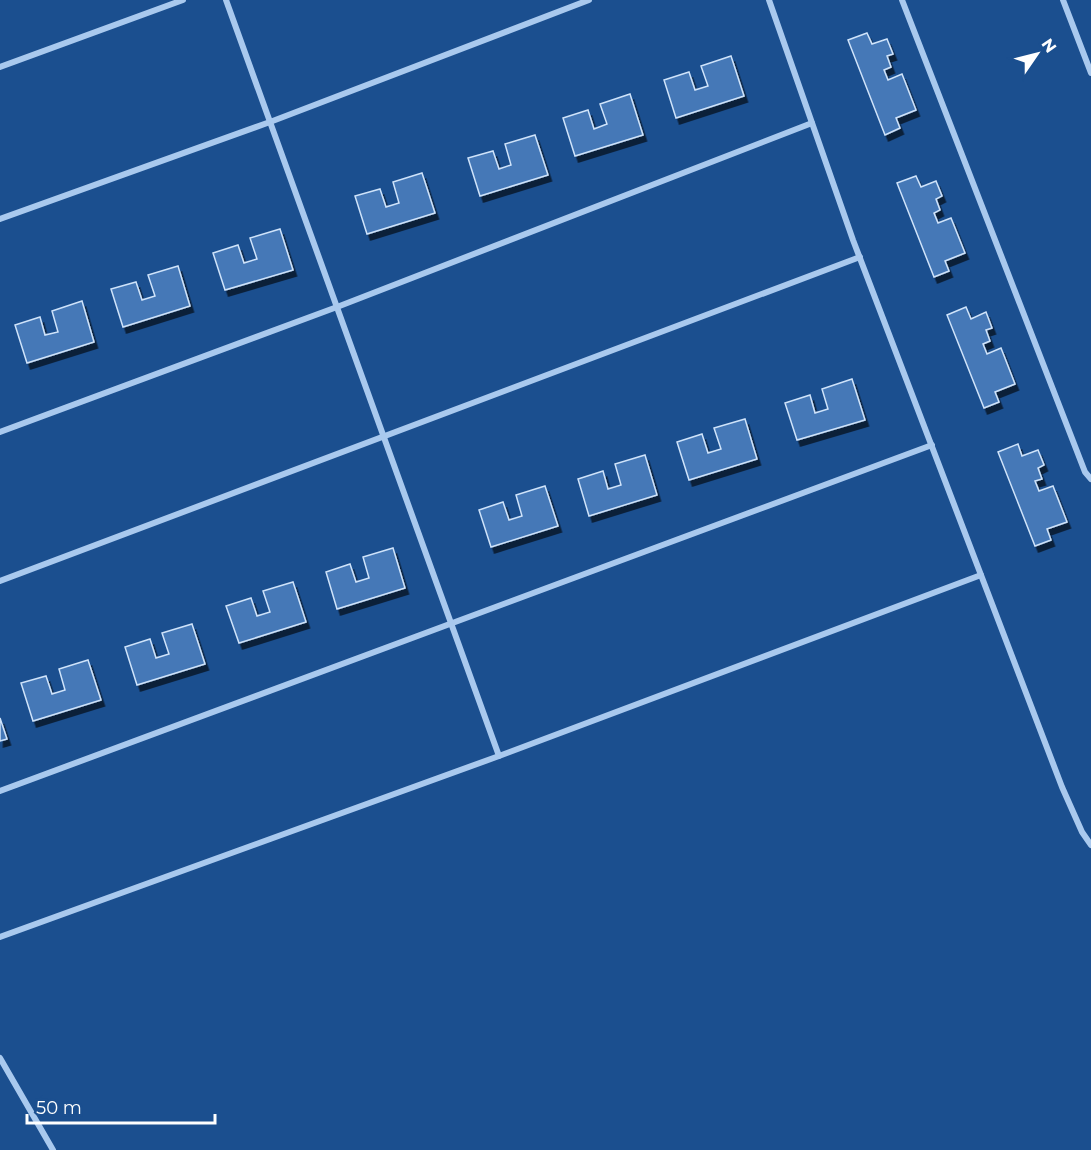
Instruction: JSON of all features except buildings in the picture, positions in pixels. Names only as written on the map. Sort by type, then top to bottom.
[{"type":"street","points":[[0,68],[183,0]]},
{"type":"street","points":[[226,0],[499,756]]},
{"type":"street","points":[[0,219],[270,122],[589,0]]},
{"type":"street","points":[[769,0],[860,257],[1062,788],[1091,844]]},
{"type":"street","points":[[902,0],[1085,472],[1091,479]]},
{"type":"street","points":[[1063,0],[1091,73]]},
{"type":"street","points":[[0,432],[337,307],[812,123]]},
{"type":"street","points":[[0,581],[383,434],[860,257]]},
{"type":"street","points":[[0,791],[932,445]]},
{"type":"street","points":[[0,937],[499,756],[981,574]]},
{"type":"street","points":[[0,1058],[53,1150]]}]
